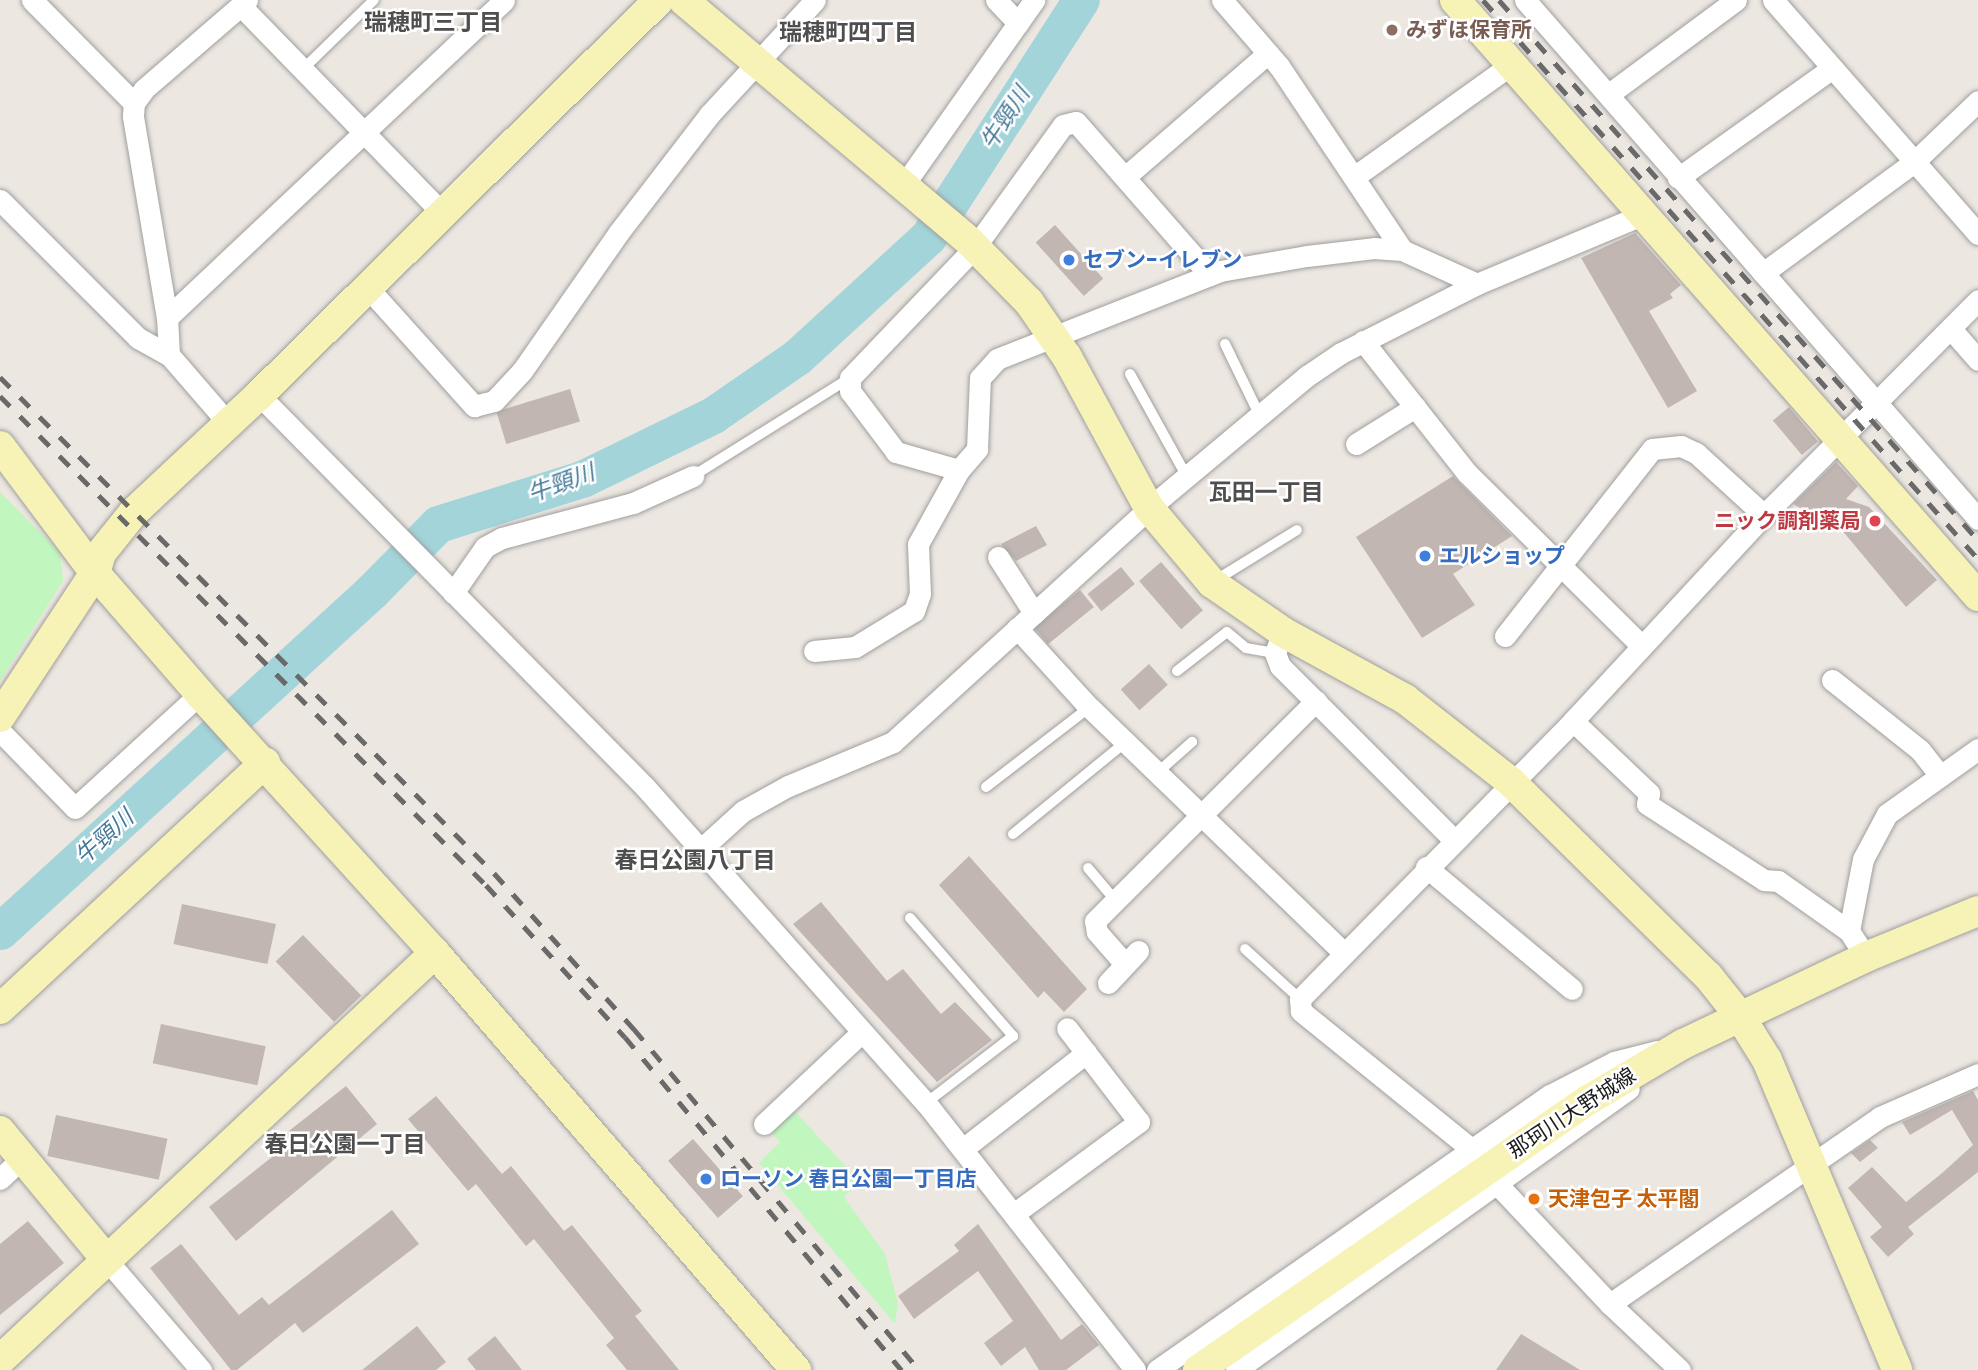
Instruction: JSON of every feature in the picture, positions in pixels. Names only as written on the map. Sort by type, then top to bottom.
[{"type":"street","points":[[32,0],[134,103]]},
{"type":"street","points":[[167,318],[504,0]]},
{"type":"street","points":[[0,717],[95,573],[100,552],[134,512],[259,395],[659,0]]},
{"type":"street","points":[[683,0],[973,245],[1053,333],[1149,508],[1212,583],[1279,643],[1405,699],[1511,782],[1675,941],[1740,1014],[1767,1060],[1897,1370]]},
{"type":"street","points":[[368,288],[474,406],[494,401],[522,371],[659,178],[755,61],[815,0]]},
{"type":"street","points":[[996,0],[1018,23]]},
{"type":"street","points":[[903,186],[1034,0]]},
{"type":"street","points":[[1222,0],[1268,53],[1402,250]]},
{"type":"street","points":[[1455,0],[1978,596]]},
{"type":"street","points":[[1609,94],[1736,0]]},
{"type":"street","points":[[1773,0],[1978,234]]},
{"type":"street","points":[[1528,1],[1678,178],[1978,519]]},
{"type":"street","points":[[169,355],[167,318],[133,131],[134,103],[244,3],[302,69],[443,214]]},
{"type":"street","points":[[1125,177],[1268,53]]},
{"type":"street","points":[[1354,177],[1512,64]]},
{"type":"street","points":[[1678,178],[1831,69]]},
{"type":"street","points":[[1763,273],[1914,162],[1978,101]]},
{"type":"street","points":[[959,470],[896,452],[850,391],[850,378],[973,245],[1063,125],[1076,122],[1210,275]]},
{"type":"street","points":[[0,200],[138,338],[169,355],[228,423]]},
{"type":"street","points":[[700,850],[754,805],[893,742],[1149,508],[1307,376],[1363,341],[1477,284],[1642,215]]},
{"type":"street","points":[[814,651],[855,647],[914,611],[920,594],[918,544],[959,470],[977,449],[977,394],[988,367],[1053,333],[1210,275],[1307,256],[1374,248],[1402,250],[1477,284]]},
{"type":"street","points":[[1470,1148],[1301,1012],[1300,999],[1426,867],[1573,721],[1764,515],[1978,300]]},
{"type":"street","points":[[1951,329],[1978,360]]},
{"type":"street","points":[[1363,341],[1467,473],[1642,646]]},
{"type":"street","points":[[259,395],[645,787],[964,1148],[1135,1370]]},
{"type":"street","points":[[1356,444],[1415,407]]},
{"type":"street","points":[[0,446],[95,573],[200,694],[435,953],[796,1370]]},
{"type":"street","points":[[1505,636],[1652,449],[1681,446],[1696,453],[1764,515]]},
{"type":"street","points":[[447,587],[485,547],[502,538],[633,503],[693,475]]},
{"type":"street","points":[[998,557],[1034,613]]},
{"type":"street","points":[[1017,628],[1090,707],[1343,952]]},
{"type":"street","points":[[1279,643],[1280,666],[1454,839]]},
{"type":"street","points":[[1832,680],[1920,750],[1940,776]]},
{"type":"street","points":[[0,731],[75,808],[200,694]]},
{"type":"street","points":[[1108,983],[1132,958],[1095,925],[1115,900],[1316,701]]},
{"type":"street","points":[[1573,721],[1649,793],[1647,804],[1765,880],[1778,881],[1849,931],[1866,957]]},
{"type":"street","points":[[1849,931],[1863,859],[1887,814],[1978,748]]},
{"type":"street","points":[[0,1009],[265,763]]},
{"type":"street","points":[[1426,867],[1572,989]]},
{"type":"street","name":"那珂川大野城線","points":[[1198,1370],[1590,1099],[1740,1014],[1866,957],[1978,911]]},
{"type":"street","points":[[0,1360],[105,1258],[435,953]]},
{"type":"street","points":[[1015,1213],[1139,1122],[1067,1028]]},
{"type":"street","points":[[764,1124],[861,1033]]},
{"type":"street","points":[[1157,1370],[1470,1148],[1550,1095],[1614,1062],[1684,1044]]},
{"type":"street","points":[[1236,1370],[1499,1186],[1684,1044]]},
{"type":"street","points":[[964,1148],[1086,1053]]},
{"type":"street","points":[[1609,1304],[1880,1117],[1978,1073]]},
{"type":"street","points":[[0,1131],[201,1370]]},
{"type":"street","points":[[0,1179],[22,1158]]},
{"type":"street","points":[[1499,1186],[1609,1304],[1681,1370]]},
{"type":"lane","points":[[302,69],[374,0]]},
{"type":"lane","points":[[1225,344],[1260,416]]},
{"type":"lane","points":[[1130,374],[1186,477]]},
{"type":"lane","points":[[693,475],[850,378]]},
{"type":"lane","points":[[1212,583],[1297,530]]},
{"type":"lane","points":[[1177,671],[1227,632],[1246,648],[1279,643]]},
{"type":"lane","points":[[986,787],[1090,707]]},
{"type":"lane","points":[[1013,834],[1126,742]]},
{"type":"lane","points":[[1157,772],[1192,742]]},
{"type":"lane","points":[[1088,868],[1115,900]]},
{"type":"lane","points":[[911,919],[1013,1036],[926,1103]]},
{"type":"lane","points":[[1245,949],[1300,999]]},
{"type":"green space","points":[[0,492],[60,552],[63,581],[0,681]]},
{"type":"green space","points":[[792,1108],[860,1182],[844,1197],[885,1254],[898,1303],[895,1324],[759,1163],[780,1142],[767,1128]]},
{"type":"building","name":"セブン-イレブン","points":[[1055,225],[1103,279],[1084,296],[1036,242]]},
{"type":"building","points":[[1635,233],[1681,285],[1670,294],[1673,298],[1649,311],[1697,391],[1668,408],[1581,258]]},
{"type":"building","points":[[570,389],[580,422],[506,444],[496,412]]},
{"type":"building","points":[[1789,407],[1818,441],[1802,455],[1773,420]]},
{"type":"building","points":[[1836,462],[1858,486],[1846,499],[1869,507],[1937,580],[1906,607],[1831,517],[1827,523],[1793,504]]},
{"type":"building","name":"エルショップ","points":[[1453,476],[1512,536],[1453,574],[1475,605],[1422,638],[1356,537]]},
{"type":"building","points":[[1036,526],[1047,545],[1016,561],[1001,544]]},
{"type":"building","points":[[1161,562],[1203,610],[1181,629],[1139,581]]},
{"type":"building","points":[[1121,567],[1135,584],[1101,611],[1088,594]]},
{"type":"building","points":[[1080,590],[1094,607],[1048,644],[1034,627]]},
{"type":"building","points":[[1149,664],[1168,685],[1139,710],[1121,689]]},
{"type":"building","points":[[969,856],[1087,989],[1064,1012],[1044,991],[1038,998],[939,885]]},
{"type":"building","points":[[821,902],[887,981],[903,969],[941,1014],[955,1002],[992,1040],[937,1082],[793,924]]},
{"type":"building","points":[[182,904],[276,924],[267,964],[173,944]]},
{"type":"building","points":[[303,935],[361,995],[334,1022],[276,961]]},
{"type":"building","points":[[161,1024],[266,1046],[257,1085],[153,1063]]},
{"type":"building","points":[[346,1086],[377,1124],[236,1241],[209,1207],[272,1157],[266,1149]]},
{"type":"building","points":[[1973,1091],[1978,1100],[1978,1172],[1908,1227],[1914,1234],[1888,1257],[1870,1237],[1882,1227],[1848,1188],[1872,1167],[1906,1202],[1973,1145],[1952,1110],[1910,1135],[1902,1122]]},
{"type":"building","points":[[436,1096],[502,1174],[511,1166],[564,1231],[572,1225],[642,1311],[635,1316],[679,1370],[627,1370],[606,1345],[614,1338],[534,1239],[526,1246],[476,1184],[468,1191],[408,1119]]},
{"type":"building","points":[[56,1115],[168,1139],[159,1180],[47,1156]]},
{"type":"building","name":"ローソン 春日公園一丁目店","points":[[693,1139],[743,1196],[718,1218],[668,1161]]},
{"type":"building","points":[[1870,1140],[1878,1148],[1860,1162],[1851,1153]]},
{"type":"building","points":[[392,1210],[419,1244],[303,1333],[295,1323],[237,1370],[231,1370],[150,1268],[181,1244],[239,1315],[262,1297],[269,1305]]},
{"type":"building","points":[[28,1221],[64,1263],[0,1315],[0,1244]]},
{"type":"building","points":[[978,1224],[1061,1340],[1082,1324],[1099,1345],[1066,1370],[1039,1370],[1025,1347],[1001,1366],[984,1343],[1013,1321],[978,1271],[914,1319],[898,1296],[959,1251],[954,1245]]},
{"type":"building","points":[[417,1326],[446,1362],[436,1370],[362,1370]]},
{"type":"building","points":[[1521,1334],[1580,1370],[1496,1370]]},
{"type":"building","points":[[495,1336],[522,1370],[476,1370],[467,1359]]},
{"type":"waterway","name":"牛頸川","points":[[0,931],[371,592],[438,524],[582,479],[713,415],[797,357],[928,237],[1081,0]]},
{"type":"railway","points":[[1483,0],[1978,559]]},
{"type":"railway","points":[[1499,0],[1978,540]]},
{"type":"railway","points":[[0,377],[494,873],[634,1029],[919,1370]]},
{"type":"railway","points":[[0,396],[486,885],[625,1037],[901,1370]]},
{"type":"place","name":"みずほ保育所","points":[[1392,30]]},
{"type":"place","name":"セブン-イレブン","points":[[1069,260]]},
{"type":"place","name":"ニック調剤薬局","points":[[1875,521]]},
{"type":"place","name":"エルショップ","points":[[1425,556]]},
{"type":"place","name":"ローソン 春日公園一丁目店","points":[[706,1179]]},
{"type":"place","name":"天津包子 太平閣","points":[[1534,1199]]},
{"type":"district","name":"瑞穂町三丁目","points":[[433,22]]},
{"type":"district","name":"瑞穂町四丁目","points":[[848,32]]},
{"type":"district","name":"瓦田一丁目","points":[[1266,492]]},
{"type":"district","name":"春日公園八丁目","points":[[695,860]]},
{"type":"district","name":"春日公園一丁目","points":[[345,1144]]}]
